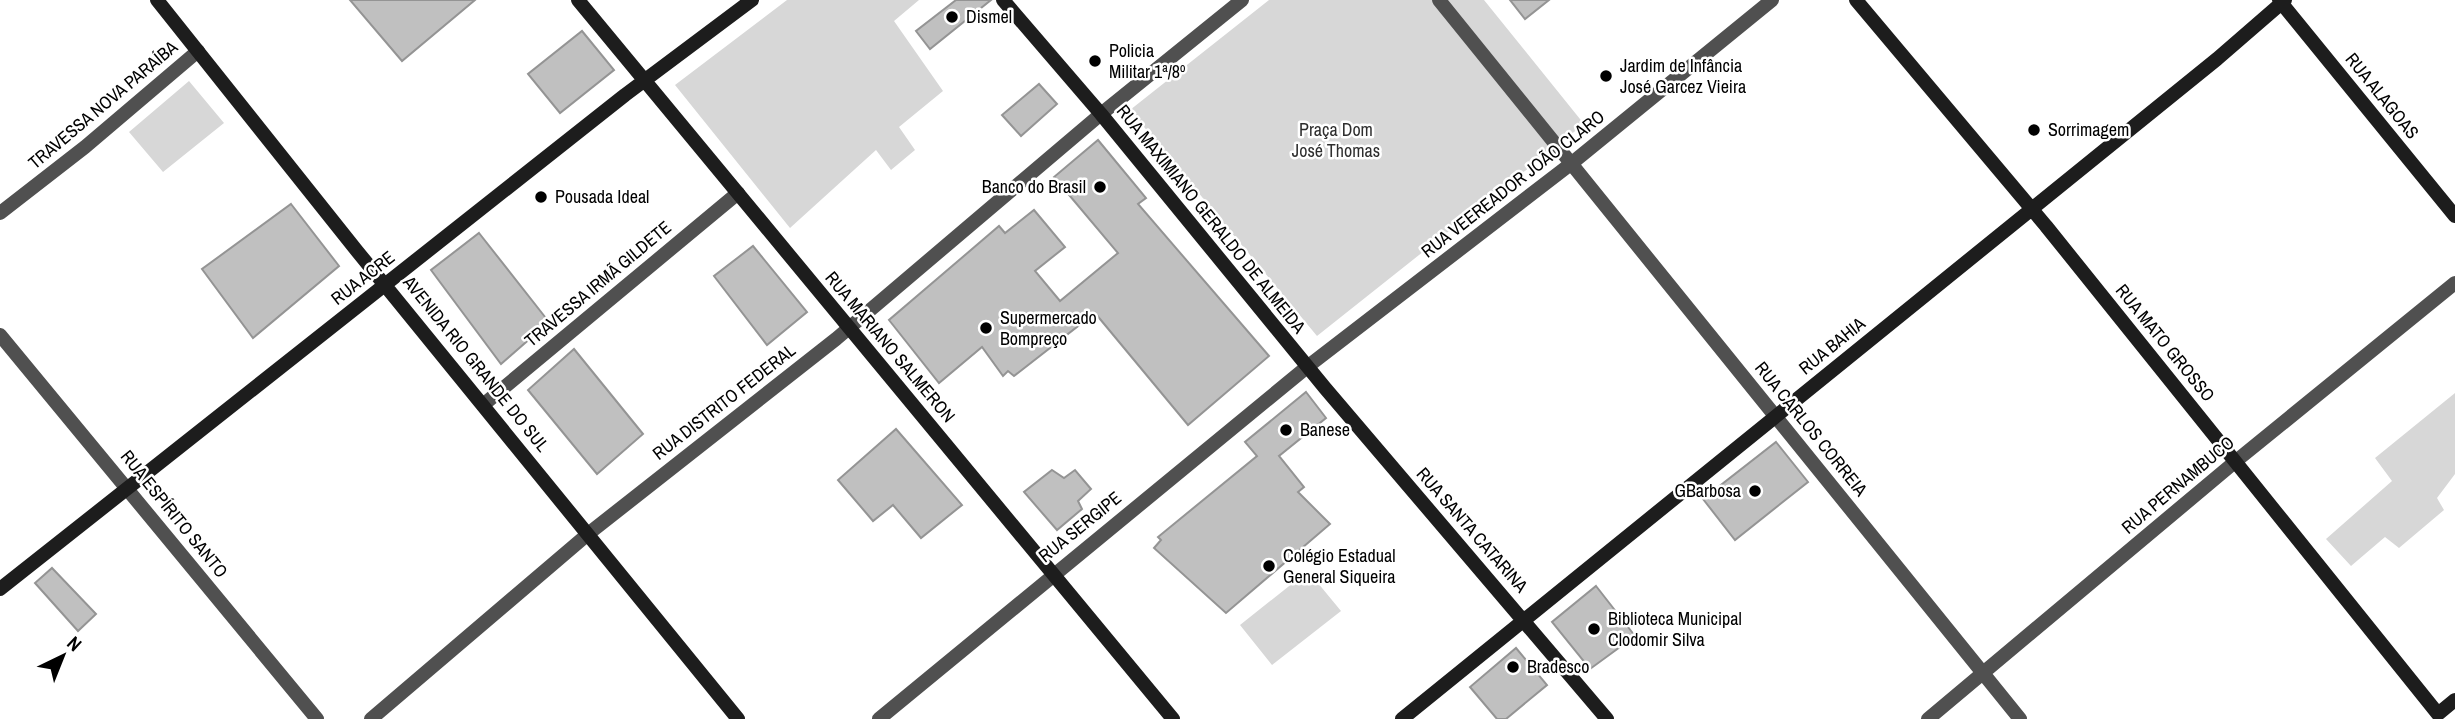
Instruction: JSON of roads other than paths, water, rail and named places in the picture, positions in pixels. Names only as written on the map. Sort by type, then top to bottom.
[{"type":"main road","name":"AVENIDA RIO GRANDE DO SUL","points":[[157,0],[738,719]]},
{"type":"main road","name":"RUA MARIANO SALMERON","points":[[578,0],[1173,719]]},
{"type":"main road","name":"RUA ACRE","points":[[0,589],[644,81],[752,0]]},
{"type":"main road","name":"RUA MAXIMIANO GERALDO DE ALMEIDA","points":[[1003,0],[1101,114],[1307,366]]},
{"type":"main road","name":"RUA MATO GROSSO","points":[[1856,0],[2031,208],[2235,461],[2435,716]]},
{"type":"main road","name":"RUA BAHIA","points":[[1402,719],[1776,417],[2282,1]]},
{"type":"main road","name":"RUA ALAGOAS","points":[[2282,1],[2455,216]]},
{"type":"main road","name":"RUA SANTA CATARINA","points":[[1307,366],[1607,719]]},
{"type":"main road","points":[[2435,716],[2455,700]]},
{"type":"street","name":"RUA DISTRITO FEDERAL","points":[[371,719],[588,534],[849,327],[1101,114],[1242,0]]},
{"type":"street","name":"RUA CARLOS CORREIA","points":[[1439,0],[2020,719]]},
{"type":"street","name":"RUA VEEREADOR JOÃO CLARO","points":[[1307,366],[1572,163],[1772,0]]},
{"type":"street","name":"TRAVESSA NOVA PARAÍBA","points":[[0,213],[85,147],[198,51]]},
{"type":"street","name":"TRAVESSA IRMÃ GILDETE","points":[[483,405],[738,193]]},
{"type":"street","name":"RUA PERNAMBUCO","points":[[1928,719],[2235,461],[2455,283]]},
{"type":"street","name":"RUA ESPÍRITO SANTO","points":[[0,335],[317,719]]},
{"type":"street","name":"RUA SERGIPE","points":[[879,719],[1307,366]]},
{"type":"place","name":"Dismel","points":[[952,17]]},
{"type":"place","name":"Policia Militar 1ª/8º","points":[[1095,61]]},
{"type":"place","name":"Jardim de Infância José Garcez Vieira","points":[[1606,76]]},
{"type":"place","name":"Sorrimagem","points":[[2034,130]]},
{"type":"place","name":"Banco do Brasil","points":[[1100,187]]},
{"type":"place","name":"Pousada Ideal","points":[[541,197]]},
{"type":"place","name":"Supermercado Bompreço","points":[[986,328]]},
{"type":"place","name":"Banese","points":[[1286,430]]},
{"type":"place","name":"GBarbosa","points":[[1755,491]]},
{"type":"place","name":"Colégio Estadual General Siqueira","points":[[1269,566]]},
{"type":"place","name":"Biblioteca Municipal Clodomir Silva","points":[[1594,629]]},
{"type":"place","name":"Bradesco","points":[[1513,667]]},
{"type":"park label","name":"Praça Dom José Thomas","points":[[1336,140]]}]
